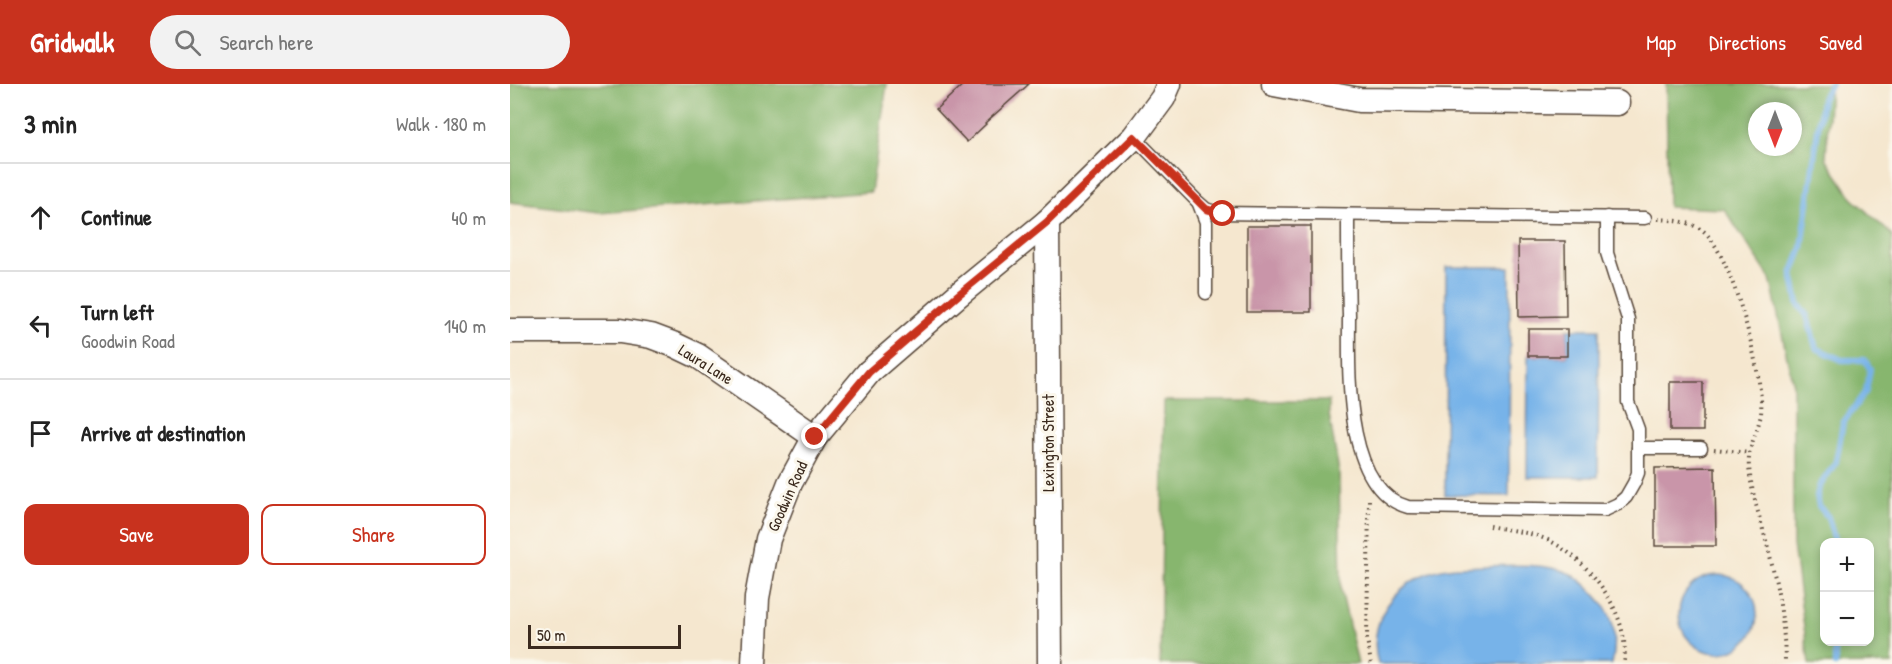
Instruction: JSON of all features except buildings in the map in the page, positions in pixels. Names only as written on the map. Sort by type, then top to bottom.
[{"type":"street","name":"Goodwin Road","points":[[754,664],[758,598],[768,539],[790,483],[815,437],[869,372],[1047,222],[1134,137],[1163,98],[1169,84]]},
{"type":"street","points":[[1274,84],[1359,100],[1617,103]]},
{"type":"street","name":"Lexington Street","points":[[1047,222],[1050,664]]},
{"type":"street","name":"Laura Lane","points":[[510,331],[620,331],[651,336],[698,356],[815,437]]},
{"type":"lane","points":[[1134,137],[1206,209],[1223,214],[1645,218]]},
{"type":"lane","points":[[1197,201],[1206,222],[1206,293]]},
{"type":"lane","points":[[1348,215],[1352,409],[1361,453],[1370,474],[1383,494],[1396,504],[1408,507],[1605,510],[1626,497],[1638,473],[1638,429],[1628,402],[1628,320],[1607,253],[1607,217]]},
{"type":"lane","points":[[1638,448],[1701,448]]},
{"type":"path","points":[[1645,218],[1689,223],[1703,231],[1722,257],[1736,289],[1760,388],[1761,413],[1749,453],[1752,486],[1781,608],[1785,664]]},
{"type":"path","points":[[1701,448],[1749,453]]},
{"type":"path","points":[[1370,474],[1367,639],[1371,664]]},
{"type":"path","points":[[1487,526],[1546,540],[1565,550],[1578,561],[1614,609],[1626,644],[1624,664]]},
{"type":"green space","points":[[510,84],[887,84],[871,192],[599,213],[510,202]]},
{"type":"green space","points":[[1666,84],[1830,84],[1826,158],[1852,198],[1892,235],[1892,664],[1809,664],[1793,545],[1793,385],[1770,278],[1724,209],[1668,207]]},
{"type":"green space","points":[[1164,401],[1329,401],[1329,414],[1339,472],[1341,590],[1358,664],[1160,664]]},
{"type":"water","points":[[1446,267],[1510,267],[1509,496],[1445,495]]},
{"type":"water","points":[[1567,329],[1599,329],[1598,477],[1527,477],[1528,356],[1567,356]]},
{"type":"water","points":[[1456,567],[1545,567],[1575,576],[1604,606],[1611,621],[1614,638],[1612,664],[1378,664],[1375,645],[1377,628],[1393,598],[1421,576]]},
{"type":"water","points":[[1718,575],[1733,578],[1746,586],[1754,599],[1757,614],[1754,629],[1746,642],[1733,650],[1718,653],[1703,650],[1690,642],[1682,629],[1679,614],[1682,599],[1690,586],[1703,578]]},
{"type":"waterway","points":[[1831,84],[1822,99],[1802,248],[1792,274],[1798,303],[1807,316],[1816,348],[1842,360],[1865,360],[1870,369],[1866,391],[1843,423],[1836,462],[1819,487],[1817,496],[1819,506],[1828,517],[1834,538]]},
{"type":"waterway","points":[[1835,664],[1836,646]]},
{"type":"route","points":[[815,437],[869,372],[1047,222],[1134,137],[1206,209],[1223,214]]}]
